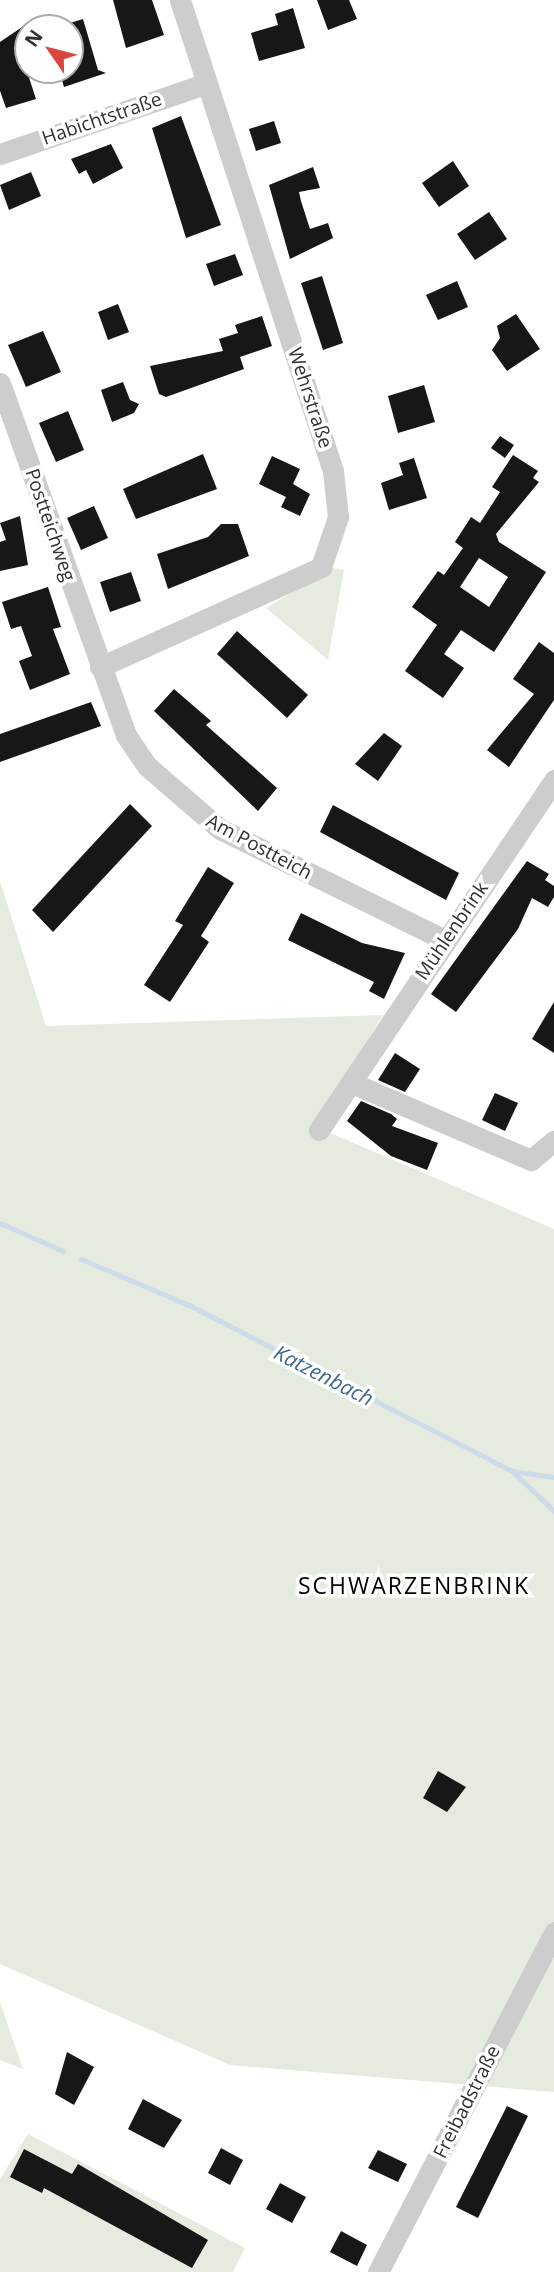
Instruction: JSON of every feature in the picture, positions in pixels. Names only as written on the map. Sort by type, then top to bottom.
[{"type":"street","name":"Wehrstraße","points":[[100,667],[321,567],[338,517],[333,471],[205,84],[180,0]]},
{"type":"street","name":"Habichtstraße","points":[[0,154],[205,84]]},
{"type":"street","name":"Postteichweg","points":[[0,383],[100,667]]},
{"type":"street","name":"Am Postteich","points":[[100,667],[126,735],[184,804],[220,830],[445,940]]},
{"type":"street","name":"Mühlenbrink","points":[[319,1130],[554,780]]},
{"type":"street","points":[[352,1083],[531,1160],[554,1140]]},
{"type":"street","name":"Freibadstraße","points":[[378,2272],[554,1932]]},
{"type":"shaded area","points":[[333,568],[344,570],[328,660],[266,608]]},
{"type":"shaded area","points":[[0,881],[46,1026],[383,1015],[314,1126],[554,1229],[554,2092],[230,2065],[0,1964]]},
{"type":"shaded area","points":[[0,2002],[23,2069],[0,2060]]},
{"type":"shaded area","points":[[28,2134],[245,2248],[233,2272],[0,2272],[0,2179]]},
{"type":"building","points":[[113,0],[152,0],[164,35],[126,48]]},
{"type":"building","points":[[317,0],[349,0],[357,19],[328,30]]},
{"type":"building","points":[[293,8],[305,48],[259,61],[251,33],[278,25],[275,14]]},
{"type":"building","points":[[84,22],[98,70],[106,73],[84,80]]},
{"type":"building","points":[[14,32],[14,84],[31,84],[36,99],[6,108],[0,91],[0,42]]},
{"type":"building","points":[[181,116],[221,225],[186,238],[152,128]]},
{"type":"building","points":[[274,121],[281,143],[256,151],[249,129]]},
{"type":"building","points":[[111,144],[123,168],[93,184],[86,170],[79,174],[71,159]]},
{"type":"building","points":[[453,161],[469,186],[439,207],[422,183]]},
{"type":"building","points":[[313,167],[320,188],[299,192],[301,201],[310,229],[328,223],[333,238],[290,259],[269,185]]},
{"type":"building","points":[[31,172],[41,196],[9,210],[0,185]]},
{"type":"building","points":[[489,212],[507,239],[475,260],[457,234]]},
{"type":"building","points":[[235,254],[243,275],[214,286],[206,264]]},
{"type":"building","points":[[322,276],[343,343],[323,350],[301,283]]},
{"type":"building","points":[[457,281],[468,307],[438,320],[426,295]]},
{"type":"building","points":[[118,304],[129,332],[108,340],[98,312]]},
{"type":"building","points":[[516,314],[540,349],[507,371],[492,350],[500,338],[497,326]]},
{"type":"building","points":[[262,316],[272,346],[240,357],[244,369],[166,397],[159,394],[150,366],[223,351],[219,339],[238,333],[235,325]]},
{"type":"building","points":[[43,331],[61,372],[26,387],[8,345]]},
{"type":"building","points":[[123,382],[130,400],[139,404],[134,413],[112,422],[101,390]]},
{"type":"building","points":[[424,385],[435,422],[398,433],[388,396]]},
{"type":"building","points":[[68,411],[84,450],[56,462],[39,423]]},
{"type":"building","points":[[500,436],[514,445],[505,458],[491,448]]},
{"type":"building","points":[[203,454],[217,489],[136,519],[123,489]]},
{"type":"building","points":[[513,455],[538,471],[533,478],[539,482],[496,534],[499,542],[546,572],[494,652],[461,630],[444,654],[464,668],[443,698],[405,671],[437,625],[412,607],[438,571],[444,575],[463,548],[455,542],[471,517],[480,523],[500,492],[492,487]],"holes":[[[479,558],[508,577],[489,607],[460,587]]]},
{"type":"building","points":[[272,456],[300,469],[293,484],[310,494],[300,516],[281,507],[286,497],[259,484]]},
{"type":"building","points":[[414,458],[427,498],[389,510],[381,483],[403,475],[399,463]]},
{"type":"building","points":[[94,506],[108,538],[81,550],[67,518]]},
{"type":"building","points":[[20,516],[28,565],[0,571],[0,542],[6,540],[0,523]]},
{"type":"building","points":[[221,524],[238,524],[249,556],[168,589],[157,554],[208,537]]},
{"type":"building","points":[[131,572],[141,601],[110,612],[100,582]]},
{"type":"building","points":[[48,587],[61,627],[53,629],[70,674],[30,690],[19,661],[32,656],[21,626],[11,629],[2,602]]},
{"type":"building","points":[[237,631],[308,695],[287,718],[217,654]]},
{"type":"building","points":[[539,642],[554,653],[554,700],[509,767],[487,750],[534,694],[513,679]]},
{"type":"building","points":[[174,689],[211,721],[206,725],[277,788],[258,811],[154,711]]},
{"type":"building","points":[[91,702],[101,726],[0,762],[0,734]]},
{"type":"building","points":[[384,733],[402,746],[378,781],[355,764]]},
{"type":"building","points":[[130,804],[152,826],[53,932],[32,910]]},
{"type":"building","points":[[333,805],[459,873],[446,900],[320,832]]},
{"type":"building","points":[[527,861],[549,874],[545,880],[554,886],[554,897],[548,907],[532,898],[518,929],[456,1012],[431,994]]},
{"type":"building","points":[[208,867],[234,883],[201,936],[209,942],[170,1002],[144,985],[183,925],[175,921]]},
{"type":"building","points":[[301,913],[362,943],[405,953],[384,999],[369,991],[374,982],[288,940]]},
{"type":"building","points":[[554,1002],[554,1053],[532,1039]]},
{"type":"building","points":[[395,1053],[420,1069],[405,1092],[378,1080]]},
{"type":"building","points":[[495,1093],[518,1103],[505,1131],[482,1120]]},
{"type":"building","points":[[361,1101],[391,1114],[397,1119],[392,1126],[438,1143],[427,1170],[391,1156],[347,1121]]},
{"type":"building","points":[[438,1771],[466,1787],[447,1812],[423,1798]]},
{"type":"building","points":[[67,2052],[94,2067],[74,2105],[55,2094]]},
{"type":"building","points":[[143,2099],[182,2120],[164,2148],[128,2129]]},
{"type":"building","points":[[507,2106],[528,2116],[478,2218],[456,2207]]},
{"type":"building","points":[[221,2148],[243,2160],[230,2185],[208,2173]]},
{"type":"building","points":[[24,2149],[72,2174],[78,2164],[208,2240],[192,2268],[44,2188],[42,2193],[10,2177]]},
{"type":"building","points":[[378,2150],[407,2164],[398,2182],[368,2168]]},
{"type":"building","points":[[280,2183],[306,2197],[292,2223],[266,2209]]},
{"type":"building","points":[[341,2231],[367,2245],[357,2266],[330,2252]]},
{"type":"waterway","name":"Katzenbach","points":[[0,1223],[63,1251]]},
{"type":"waterway","name":"Katzenbach","points":[[81,1259],[191,1306],[512,1471],[554,1511]]},
{"type":"waterway","points":[[512,1471],[554,1477]]},
{"type":"district","name":"SCHWARZENBRINK","points":[[414,1585]]}]
